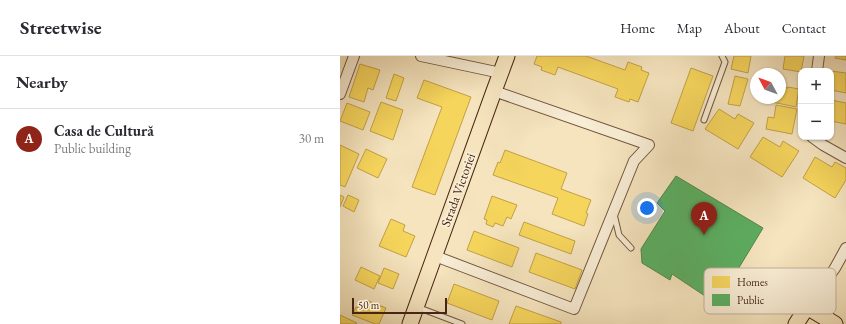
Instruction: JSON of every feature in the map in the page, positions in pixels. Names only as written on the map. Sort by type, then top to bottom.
[{"type":"main road","name":"Strada Victoriei","points":[[410,324],[507,56]]},
{"type":"main road","points":[[796,324],[802,314]]},
{"type":"main road","points":[[819,314],[835,324]]},
{"type":"street","points":[[340,94],[354,56]]},
{"type":"street","points":[[421,56],[501,73]]},
{"type":"street","points":[[818,68],[820,56]]},
{"type":"street","points":[[434,256],[574,309],[634,161],[649,145],[494,91]]},
{"type":"street","points":[[816,140],[846,158]]},
{"type":"street","points":[[835,268],[846,248]]},
{"type":"lane","points":[[704,120],[725,62],[722,56]]},
{"type":"lane","points":[[613,210],[619,235],[630,248]]},
{"type":"lane","points":[[416,307],[462,324]]},
{"type":"building: Homes","points":[[537,56],[586,56],[625,70],[628,62],[642,67],[641,70],[649,73],[638,102],[630,99],[629,102],[615,97],[618,89],[558,67],[555,75],[541,70],[542,67],[534,64]]},
{"type":"building: Homes","points":[[734,56],[751,56],[748,73],[731,69]]},
{"type":"building: Homes","points":[[785,56],[804,56],[802,68],[798,68],[798,72],[783,68]]},
{"type":"building: Homes","points":[[836,56],[846,56],[846,60],[835,58]]},
{"type":"building: Homes","points":[[360,64],[380,70],[373,90],[368,88],[364,102],[349,97]]},
{"type":"building: Homes","points":[[691,68],[713,76],[693,131],[671,123]]},
{"type":"building: Homes","points":[[834,71],[846,73],[846,93],[834,91]]},
{"type":"building: Homes","points":[[394,74],[404,78],[396,101],[386,98]]},
{"type":"building: Homes","points":[[735,76],[748,79],[740,106],[728,104]]},
{"type":"building: Homes","points":[[424,80],[471,97],[435,195],[412,187],[442,107],[417,98]]},
{"type":"building: Homes","points":[[786,88],[798,89],[796,107],[782,104],[786,104]]},
{"type":"building: Homes","points":[[834,101],[846,103],[846,124],[834,122]]},
{"type":"building: Homes","points":[[381,102],[403,110],[393,140],[370,131]]},
{"type":"building: Homes","points":[[347,103],[370,112],[363,130],[340,121]]},
{"type":"building: Homes","points":[[776,105],[797,109],[792,134],[766,129],[768,117],[774,118]]},
{"type":"building: Homes","points":[[719,109],[735,119],[738,114],[754,123],[738,149],[705,129]]},
{"type":"building: Homes","points":[[763,137],[780,147],[783,141],[799,151],[782,177],[750,157]]},
{"type":"building: Homes","points":[[340,145],[359,154],[345,187],[340,185]]},
{"type":"building: Homes","points":[[366,149],[387,159],[378,178],[357,168]]},
{"type":"building: Homes","points":[[505,150],[567,173],[561,189],[591,200],[586,213],[588,214],[584,226],[552,214],[558,198],[493,175]]},
{"type":"building: Homes","points":[[815,157],[832,167],[835,162],[846,168],[846,180],[835,198],[803,178]]},
{"type":"building: Homes","points":[[340,195],[344,197],[340,207]]},
{"type":"building: Homes","points":[[348,195],[359,200],[354,212],[343,206]]},
{"type":"building: Homes","points":[[492,196],[517,205],[511,219],[507,217],[503,226],[495,223],[493,227],[486,224],[487,220],[484,219]]},
{"type":"building: Homes","points":[[391,219],[405,225],[403,231],[415,236],[406,257],[379,246]]},
{"type":"building: Homes","points":[[524,222],[575,241],[571,254],[519,235]]},
{"type":"building: Homes","points":[[474,231],[519,248],[512,267],[467,250]]},
{"type":"building: Homes","points":[[536,253],[582,270],[575,289],[529,272]]},
{"type":"building: Homes","points":[[361,267],[380,276],[374,289],[355,280]]},
{"type":"building: Homes","points":[[384,268],[399,274],[393,289],[378,283]]},
{"type":"building: Homes","points":[[454,284],[499,301],[492,320],[447,303]]},
{"type":"building: Homes","points":[[366,300],[386,308],[379,324],[375,324],[352,315],[356,307],[362,309]]},
{"type":"building: Homes","points":[[516,306],[561,322],[561,324],[509,324]]},
{"type":"building: Homes","points":[[340,315],[357,323],[340,324]]},
{"type":"building: Public","points":[[676,176],[763,228],[739,268],[704,268],[704,295],[672,274],[670,280],[642,263],[641,249],[665,211],[657,203]]},
{"type":"place","name":"Casa de Cultură","points":[[704,235]]}]
